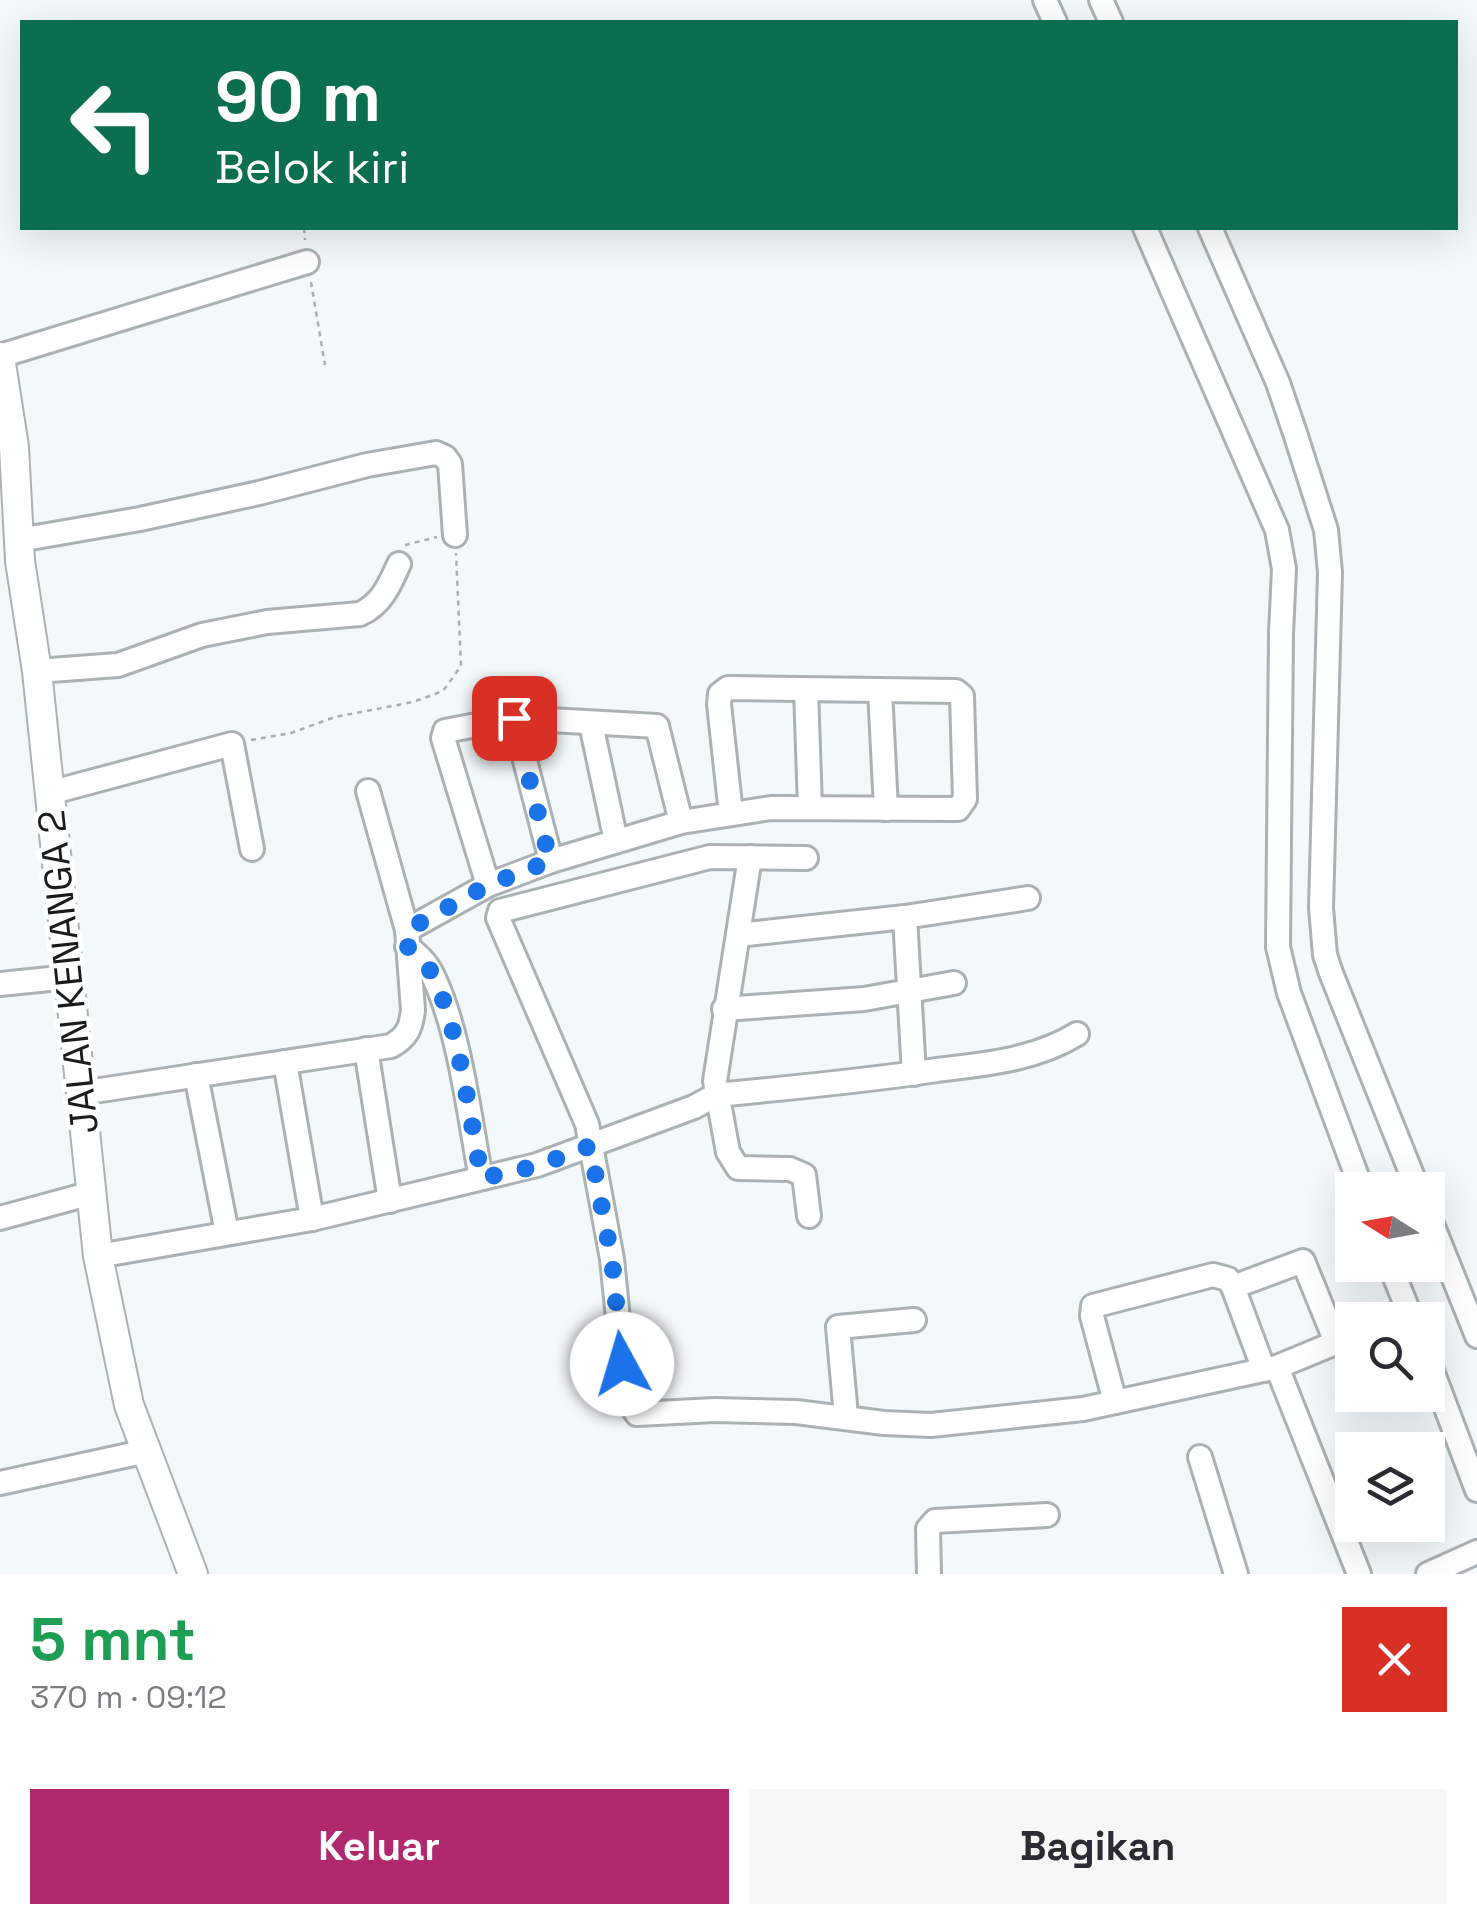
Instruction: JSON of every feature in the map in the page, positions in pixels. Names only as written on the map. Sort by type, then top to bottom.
[{"type":"main road","name":"JALAN KENANGA 2","points":[[0,357],[14,447],[19,540],[98,1256],[120,1372],[194,1574]]},
{"type":"street","points":[[1146,230],[1277,530],[1285,587],[1280,668],[1278,947],[1289,993],[1355,1172]]},
{"type":"street","points":[[1211,230],[1278,383],[1326,530],[1330,572],[1321,908],[1324,942],[1342,1002],[1411,1172]]},
{"type":"street","points":[[0,357],[307,262]]},
{"type":"street","points":[[19,540],[140,519],[366,465],[436,453],[450,464],[456,534]]},
{"type":"street","points":[[36,671],[118,664],[202,635],[267,622],[360,614],[384,595],[399,564]]},
{"type":"street","points":[[407,938],[488,885],[550,861],[681,822],[771,808],[958,809],[962,804],[962,696],[956,691],[728,688],[720,694],[732,814]]},
{"type":"street","points":[[806,689],[810,808]]},
{"type":"street","points":[[880,690],[886,809]]},
{"type":"street","points":[[488,885],[443,734],[514,718],[657,726],[681,822]]},
{"type":"street","points":[[514,718],[550,861]]},
{"type":"street","points":[[591,724],[616,841]]},
{"type":"street","points":[[49,792],[232,744],[252,850]]},
{"type":"street","points":[[368,791],[407,938],[413,1010],[403,1040]]},
{"type":"street","points":[[806,858],[710,856],[500,911],[498,918],[587,1124],[612,1260],[630,1407],[638,1414],[650,1415],[714,1410],[846,1416],[930,1425],[1082,1409],[1270,1368],[1335,1343]]},
{"type":"street","points":[[750,857],[724,1010],[716,1095],[733,1165],[749,1170],[778,1167],[798,1171],[806,1181],[809,1216]]},
{"type":"street","points":[[738,935],[906,917],[1028,898]]},
{"type":"street","points":[[906,917],[914,1074]]},
{"type":"street","points":[[407,938],[434,978],[452,1032],[482,1178]]},
{"type":"street","points":[[0,984],[69,977]]},
{"type":"street","points":[[724,1010],[864,999],[954,984]]},
{"type":"street","points":[[81,1093],[391,1046],[403,1040],[452,1032]]},
{"type":"street","points":[[98,1256],[312,1218],[537,1166],[694,1107],[716,1095],[914,1074],[1016,1058],[1058,1046],[1077,1034]]},
{"type":"street","points":[[366,1050],[390,1200]]},
{"type":"street","points":[[284,1062],[312,1218]]},
{"type":"street","points":[[196,1075],[227,1232]]},
{"type":"street","points":[[0,1218],[92,1193]]},
{"type":"street","points":[[1445,1256],[1477,1336]]},
{"type":"street","points":[[1233,1286],[1304,1261],[1335,1321]]},
{"type":"street","points":[[1115,1402],[1092,1316],[1093,1306],[1212,1275],[1228,1279],[1358,1574]]},
{"type":"street","points":[[846,1416],[838,1327],[914,1320]]},
{"type":"street","points":[[1445,1405],[1477,1490]]},
{"type":"street","points":[[0,1483],[147,1451]]},
{"type":"street","points":[[1200,1457],[1236,1574]]},
{"type":"street","points":[[929,1574],[931,1524],[1047,1515]]},
{"type":"street","points":[[1428,1574],[1477,1552]]},
{"type":"path","points":[[307,262],[326,365]]},
{"type":"path","points":[[232,744],[291,732],[334,717],[413,702],[443,691],[461,666],[456,534],[404,545],[399,564]]},
{"type":"route","points":[[514,718],[550,861],[488,885],[407,930],[407,946],[428,966],[452,1032],[482,1178],[537,1166],[590,1146],[612,1260],[622,1364]]}]
